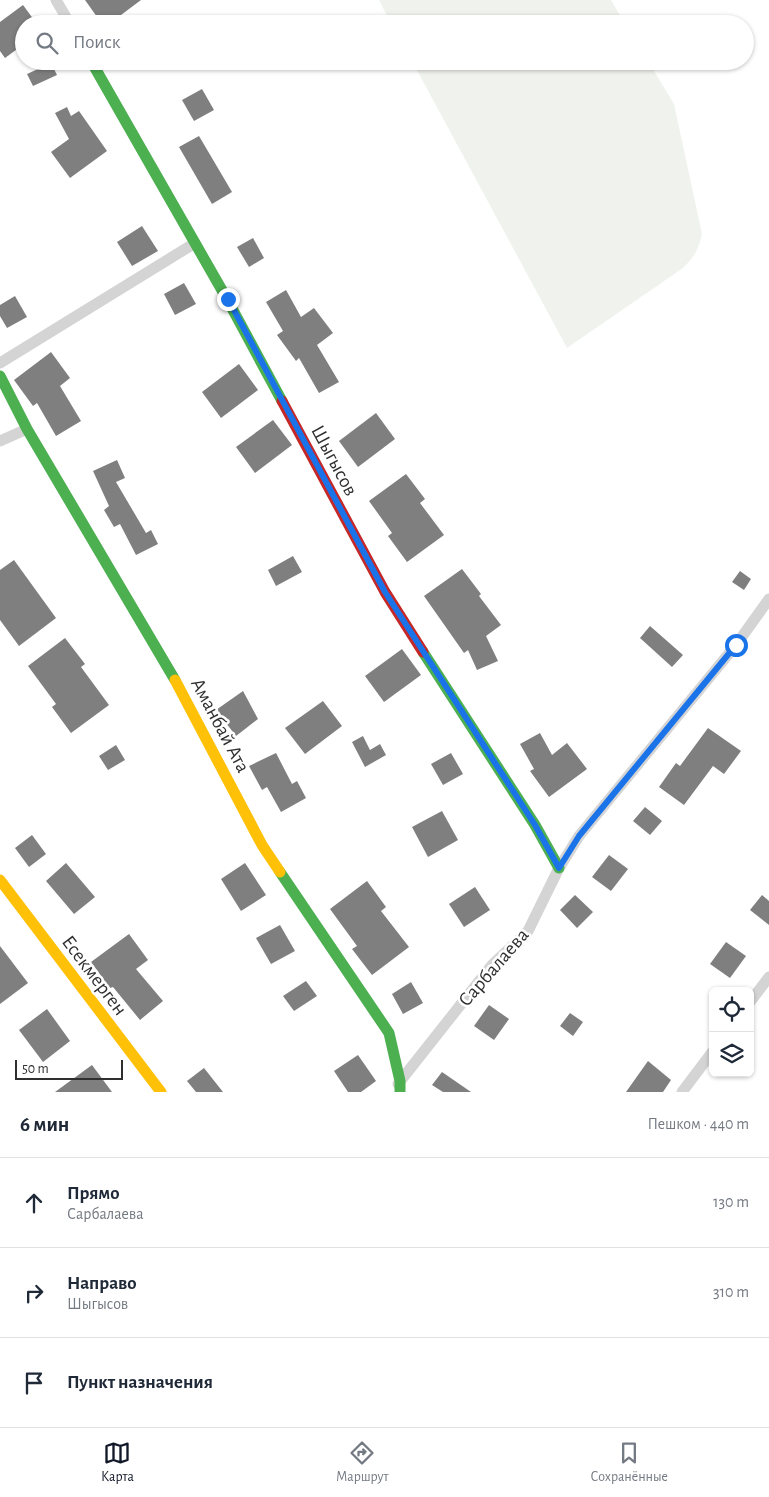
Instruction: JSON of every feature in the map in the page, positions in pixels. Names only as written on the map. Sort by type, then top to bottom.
[{"type":"street","points":[[56,0],[65,15]]},
{"type":"street","name":"Шыгысов","points":[[96,70],[228,299],[385,592],[535,825],[559,868]]},
{"type":"street","points":[[0,363],[196,243]]},
{"type":"street","name":"Аманбай Ата","points":[[0,376],[27,429],[171,672],[262,844],[389,1032],[400,1087]]},
{"type":"street","points":[[0,441],[27,429]]},
{"type":"street","name":"Сарбалаева","points":[[392,1092],[400,1087],[492,965],[528,931],[559,868],[579,836],[736,645],[769,599]]},
{"type":"street","name":"Eсекмерген","points":[[0,880],[161,1092]]},
{"type":"street","points":[[754,997],[769,977]]},
{"type":"street","points":[[682,1092],[709,1056]]},
{"type":"shaded area","points":[[379,0],[611,0],[620,15],[386,15]]},
{"type":"shaded area","points":[[417,70],[653,70],[674,104],[702,234],[698,248],[683,268],[567,348]]},
{"type":"building","points":[[85,0],[141,0],[121,15],[96,15]]},
{"type":"building","points":[[23,5],[30,15],[15,15],[15,51],[5,58],[0,51],[0,22]]},
{"type":"building","points":[[36,70],[54,70],[57,75],[33,86],[27,74]]},
{"type":"building","points":[[202,89],[214,110],[194,121],[182,100]]},
{"type":"building","points":[[67,107],[71,116],[79,111],[107,151],[70,178],[51,152],[69,139],[55,113]]},
{"type":"building","points":[[199,136],[232,192],[212,204],[179,147]]},
{"type":"building","points":[[142,226],[158,251],[132,266],[117,242]]},
{"type":"building","points":[[253,238],[264,258],[249,267],[237,247]]},
{"type":"building","points":[[184,283],[196,304],[175,315],[164,294]]},
{"type":"building","points":[[286,290],[301,317],[314,308],[333,333],[317,345],[339,382],[319,393],[299,358],[296,361],[277,335],[283,331],[266,302]]},
{"type":"building","points":[[15,296],[27,317],[7,328],[0,316],[0,305]]},
{"type":"building","points":[[51,352],[70,378],[60,386],[81,421],[56,436],[37,403],[33,406],[14,380]]},
{"type":"building","points":[[239,364],[258,390],[221,418],[202,392]]},
{"type":"building","points":[[376,413],[395,439],[358,467],[339,441]]},
{"type":"building","points":[[273,420],[292,445],[255,473],[236,447]]},
{"type":"building","points":[[117,460],[125,478],[116,482],[146,533],[151,530],[158,544],[136,555],[120,524],[114,527],[104,510],[109,506],[93,471]]},
{"type":"building","points":[[406,474],[425,499],[420,503],[444,535],[407,562],[388,536],[392,533],[369,501]]},
{"type":"building","points":[[293,556],[302,572],[276,586],[268,570]]},
{"type":"building","points":[[14,560],[56,618],[19,646],[0,620],[0,570]]},
{"type":"building","points":[[462,569],[501,625],[486,636],[498,661],[477,670],[468,650],[464,653],[424,596]]},
{"type":"building","points":[[740,571],[751,579],[744,590],[732,582]]},
{"type":"building","points":[[650,626],[683,655],[672,667],[640,638]]},
{"type":"building","points":[[65,638],[85,664],[81,667],[109,705],[71,733],[52,707],[56,704],[28,666]]},
{"type":"building","points":[[402,649],[421,675],[384,702],[365,676]]},
{"type":"building","points":[[243,691],[258,719],[236,736],[216,710]]},
{"type":"building","points":[[323,701],[342,726],[305,754],[285,728]]},
{"type":"building","points":[[708,728],[741,751],[724,774],[713,766],[684,805],[659,787],[676,763],[680,766]]},
{"type":"building","points":[[540,733],[552,755],[567,743],[587,769],[549,797],[530,771],[534,769],[520,744]]},
{"type":"building","points":[[363,736],[370,750],[380,744],[386,755],[365,767],[352,742]]},
{"type":"building","points":[[116,745],[125,760],[108,770],[99,756]]},
{"type":"building","points":[[276,753],[292,784],[297,781],[306,798],[281,812],[267,787],[262,790],[249,766]]},
{"type":"building","points":[[451,753],[463,774],[443,785],[431,764]]},
{"type":"building","points":[[645,807],[662,821],[650,835],[633,821]]},
{"type":"building","points":[[442,811],[458,840],[428,857],[412,827]]},
{"type":"building","points":[[32,835],[46,854],[29,867],[15,848]]},
{"type":"building","points":[[609,855],[628,869],[611,891],[592,877]]},
{"type":"building","points":[[66,863],[95,897],[74,914],[46,881]]},
{"type":"building","points":[[245,863],[266,895],[241,911],[221,879]]},
{"type":"building","points":[[367,881],[386,907],[381,911],[409,947],[372,975],[352,949],[357,946],[330,909]]},
{"type":"building","points":[[475,887],[490,910],[464,927],[449,904]]},
{"type":"building","points":[[575,895],[593,912],[577,928],[560,910]]},
{"type":"building","points":[[762,895],[769,901],[769,925],[750,910]]},
{"type":"building","points":[[280,925],[295,951],[271,964],[256,938]]},
{"type":"building","points":[[129,934],[148,960],[136,969],[163,1001],[140,1020],[113,987],[110,988],[91,962]]},
{"type":"building","points":[[726,942],[746,956],[730,978],[710,964]]},
{"type":"building","points":[[0,946],[28,983],[0,1004]]},
{"type":"building","points":[[306,981],[317,996],[294,1011],[283,996]]},
{"type":"building","points":[[411,982],[423,1003],[403,1014],[392,994]]},
{"type":"building","points":[[489,1005],[509,1019],[494,1040],[474,1026]]},
{"type":"building","points":[[47,1009],[70,1041],[43,1062],[19,1030]]},
{"type":"building","points":[[570,1013],[583,1022],[573,1036],[560,1026]]},
{"type":"building","points":[[358,1055],[376,1081],[361,1092],[348,1092],[334,1071]]},
{"type":"building","points":[[648,1061],[671,1080],[663,1092],[626,1092]]},
{"type":"building","points":[[92,1065],[112,1092],[55,1092]]},
{"type":"building","points":[[204,1068],[223,1092],[196,1092],[187,1081]]},
{"type":"building","points":[[442,1072],[471,1092],[443,1092],[432,1085]]},
{"type":"traffic: fast","points":[[96,70],[227,299],[282,401]]},
{"type":"traffic: fast","points":[[0,376],[27,429],[175,680]]},
{"type":"traffic: fast","points":[[423,652],[535,825],[559,868]]},
{"type":"traffic: fast","points":[[280,872],[389,1033],[400,1081],[400,1092]]},
{"type":"traffic: slow","points":[[175,680],[262,845],[280,872]]},
{"type":"traffic: slow","points":[[0,880],[161,1092]]},
{"type":"traffic: jam","points":[[282,401],[385,592],[423,652]]},
{"type":"route","points":[[228,299],[385,592],[535,825],[559,868],[579,836],[736,645]]}]
